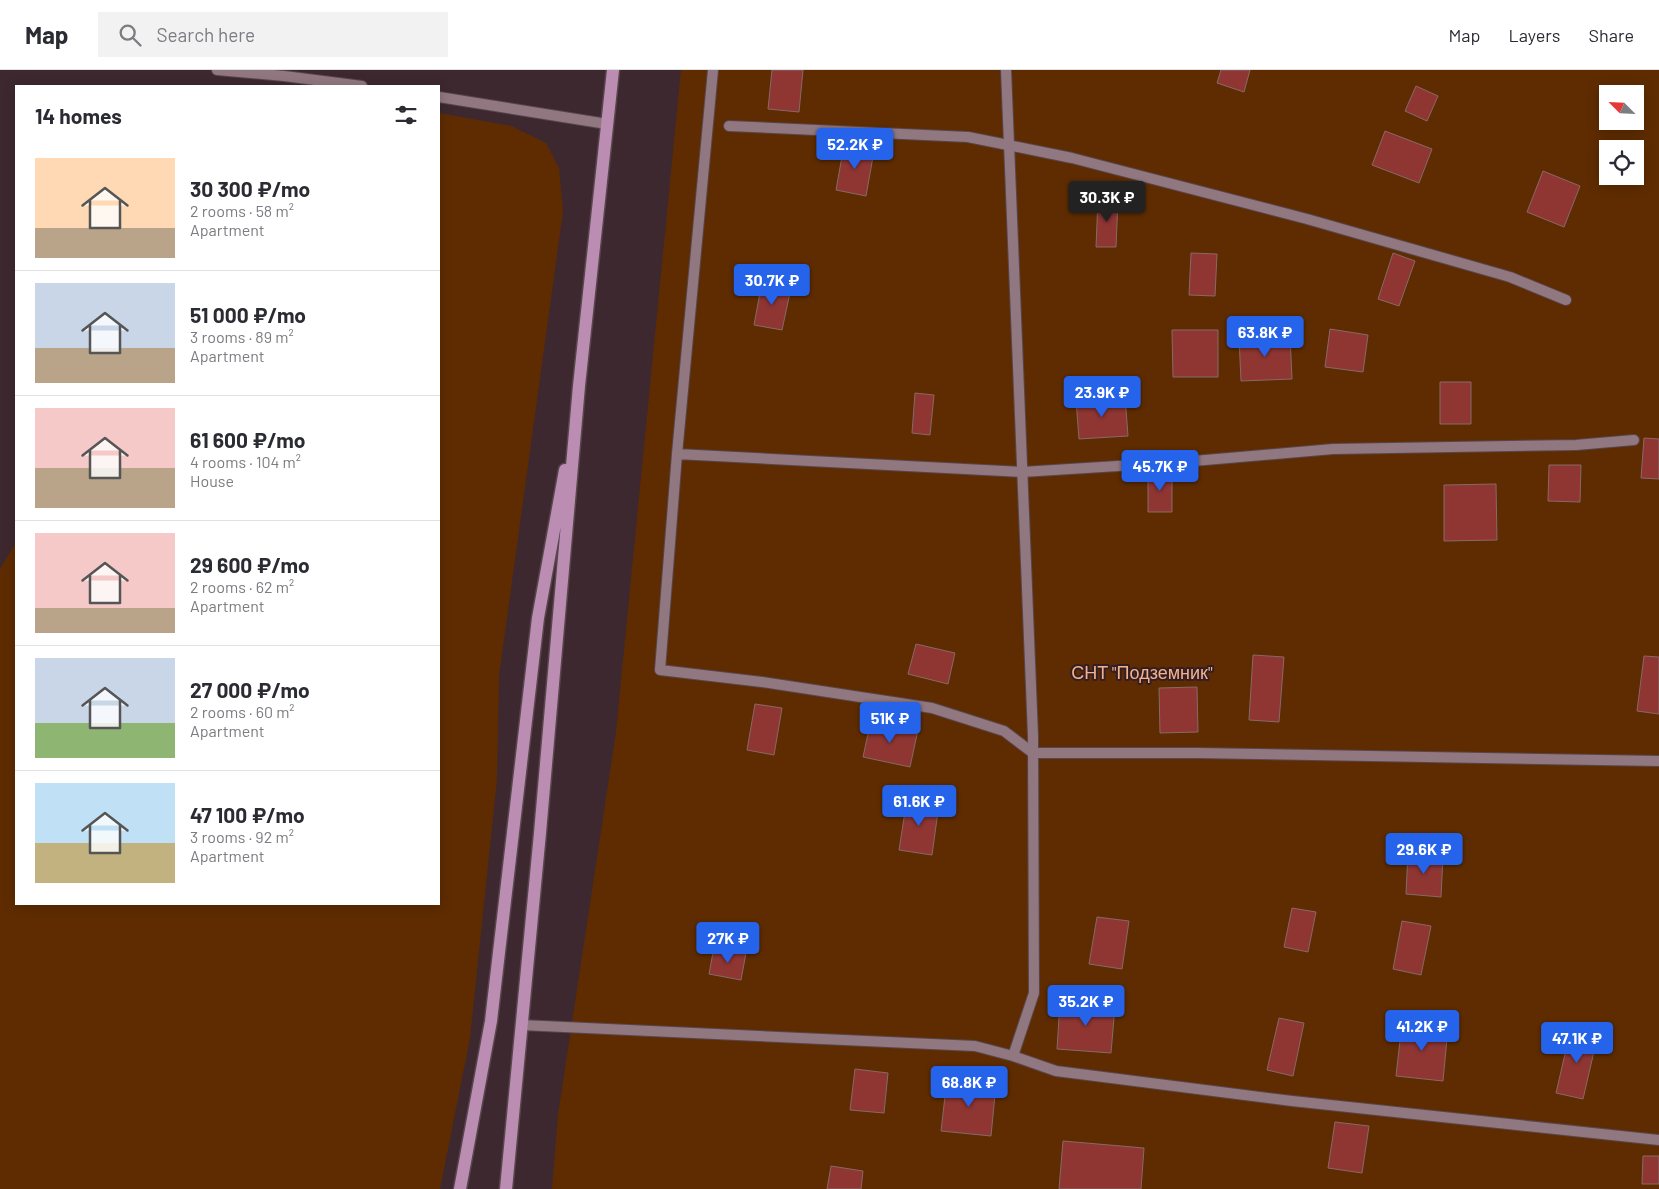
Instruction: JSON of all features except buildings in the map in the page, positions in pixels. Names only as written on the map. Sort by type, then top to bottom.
[{"type":"main road","points":[[506,1189],[579,386],[613,70]]},
{"type":"main road","points":[[460,1189],[490,1021],[538,618],[579,386]]},
{"type":"street","points":[[217,70],[354,85]]},
{"type":"street","points":[[713,70],[677,454],[660,670],[762,682],[932,708],[1004,732],[1033,753],[1197,753],[1659,761]]},
{"type":"street","points":[[1006,70],[1033,753],[1034,993],[1013,1056]]},
{"type":"street","points":[[440,98],[607,124]]},
{"type":"street","points":[[729,126],[968,137],[1072,158],[1307,220],[1510,277],[1566,300]]},
{"type":"street","points":[[677,454],[1022,472],[1182,462],[1332,449],[1576,445],[1634,440]]},
{"type":"street","points":[[521,1025],[975,1046],[1013,1056],[1056,1071],[1292,1102],[1659,1140]]},
{"type":"green space","name":"СНТ \"Подземник\"","points":[[681,70],[1659,70],[1659,1189],[552,1189],[558,1115],[616,732]]},
{"type":"green space","points":[[440,113],[511,126],[546,143],[559,168],[563,211],[499,676],[497,779],[470,1038],[440,1189],[0,1189],[0,569],[15,544],[15,905],[440,905]]}]
